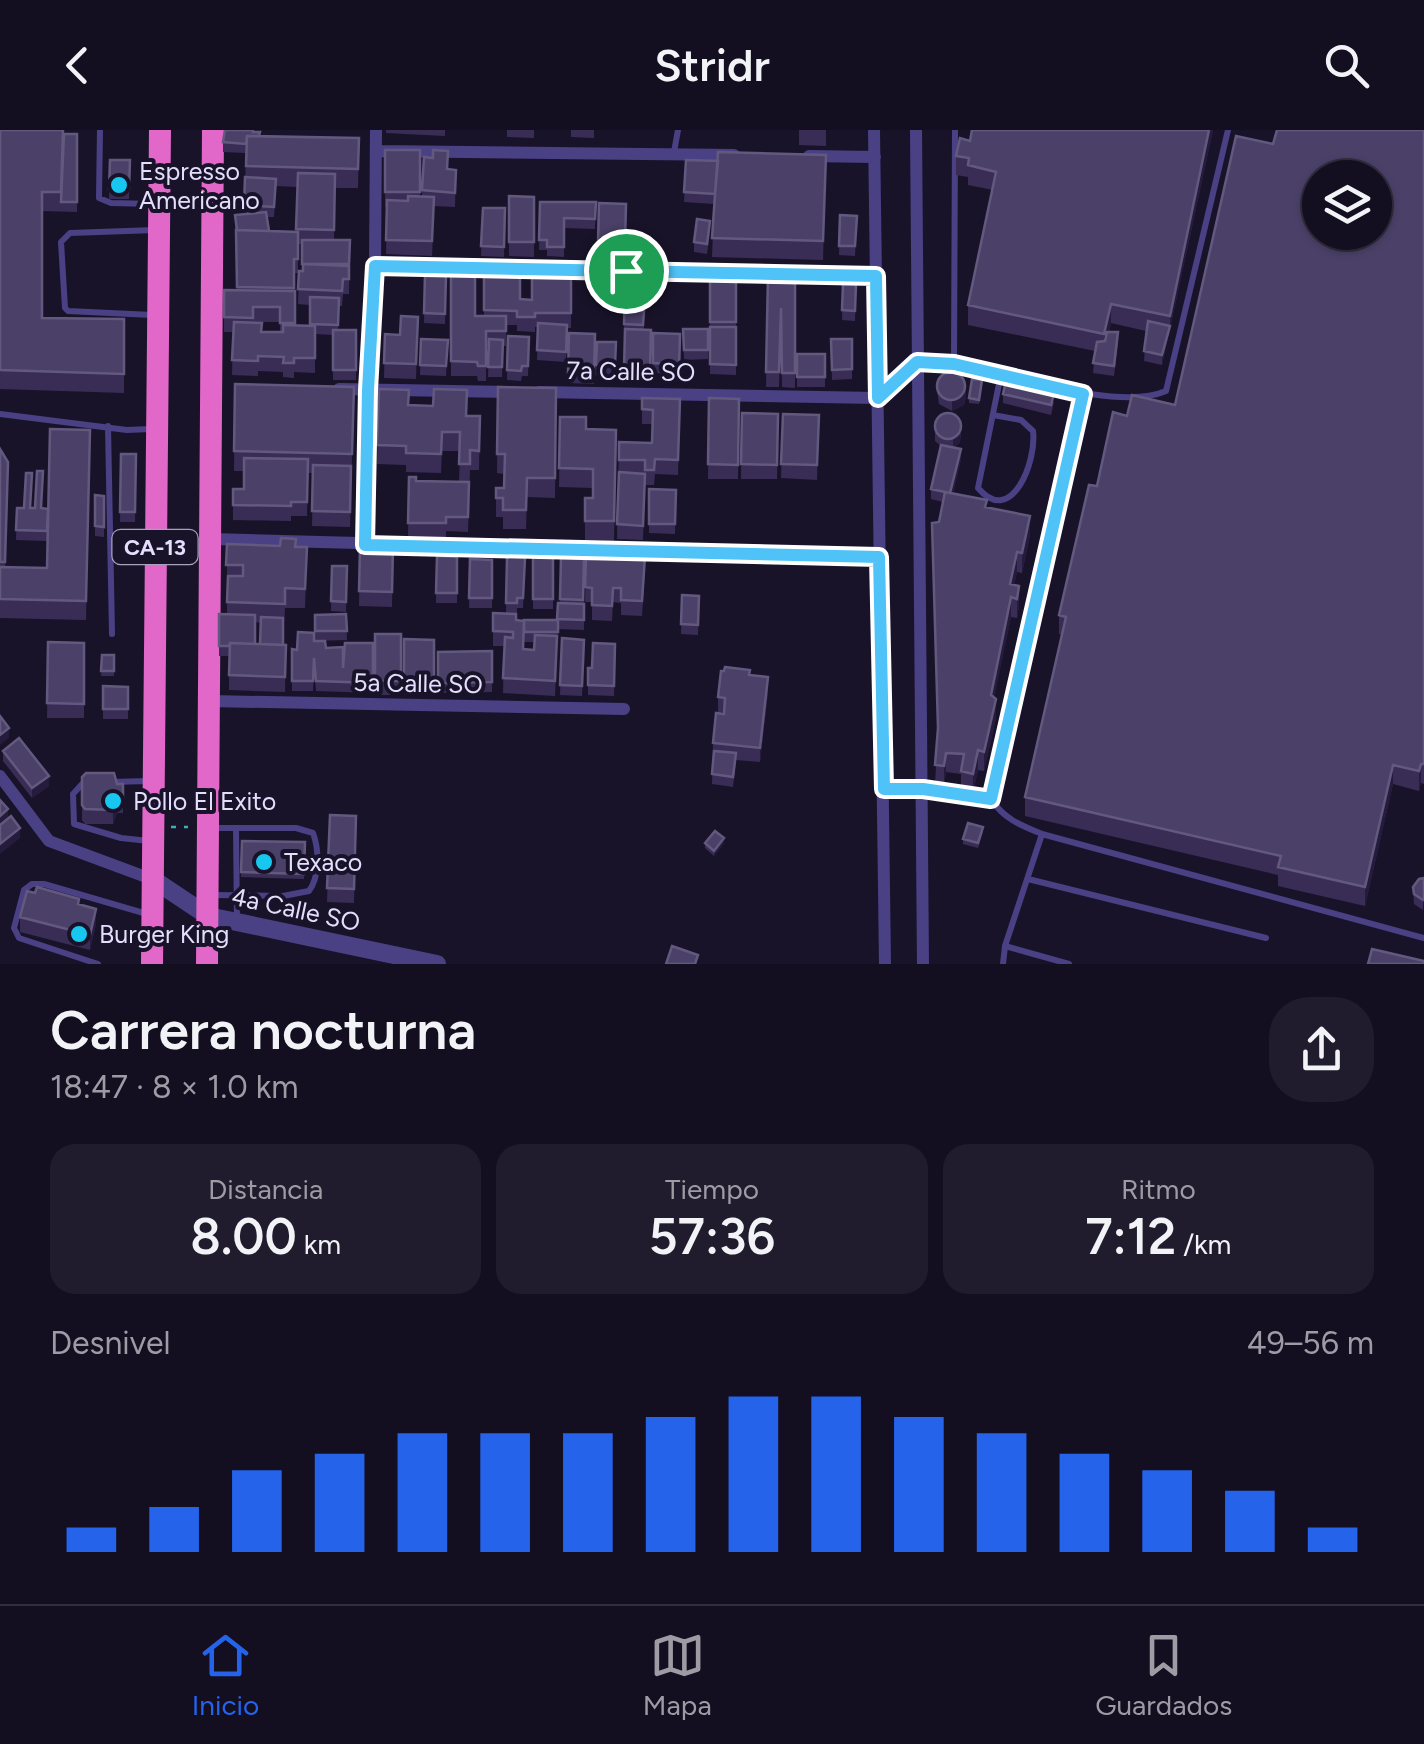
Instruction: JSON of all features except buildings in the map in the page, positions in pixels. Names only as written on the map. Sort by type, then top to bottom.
[{"type":"highway","name":"CA-13","points":[[152,964],[160,130]]},
{"type":"highway","name":"CA-13","points":[[208,964],[210,539],[221,387],[213,130]]},
{"type":"street","points":[[365,545],[376,130]]},
{"type":"street","points":[[874,130],[884,964]]},
{"type":"street","points":[[916,130],[922,964]]},
{"type":"street","points":[[377,150],[747,155]]},
{"type":"street","points":[[802,156],[875,157]]},
{"type":"street","points":[[375,266],[876,276]]},
{"type":"street","points":[[878,398],[917,362]]},
{"type":"street","name":"7a Calle SO","points":[[329,389],[878,398]]},
{"type":"street","points":[[210,539],[879,557]]},
{"type":"street","name":"5a Calle SO","points":[[210,701],[624,709]]},
{"type":"street","points":[[0,776],[49,841],[154,880]]},
{"type":"street","points":[[884,789],[923,789]]},
{"type":"street","name":"4a Calle SO","points":[[154,880],[238,922],[437,964]]},
{"type":"lane","points":[[100,130],[99,198],[111,203],[159,204]]},
{"type":"lane","points":[[674,153],[678,130]]},
{"type":"lane","points":[[954,364],[955,130]]},
{"type":"lane","points":[[917,362],[954,364],[1083,394],[1154,396],[1166,391],[1228,130]]},
{"type":"lane","points":[[158,315],[68,311],[61,242],[70,233],[159,230]]},
{"type":"lane","points":[[993,416],[1021,420],[1033,431],[1034,442],[1025,482],[1012,494],[997,499],[984,495],[978,488],[1001,374]]},
{"type":"lane","points":[[1083,394],[991,799],[1000,814],[1042,834],[1424,938]]},
{"type":"lane","points":[[0,414],[156,428]]},
{"type":"lane","points":[[108,426],[112,634]]},
{"type":"lane","points":[[154,781],[82,784],[73,794],[74,824],[121,838],[154,834]]},
{"type":"lane","points":[[923,789],[991,799]]},
{"type":"lane","points":[[208,906],[236,896],[284,896],[309,891],[314,884],[318,846],[313,833],[296,828],[209,828]]},
{"type":"lane","points":[[236,828],[238,922]]},
{"type":"lane","points":[[1003,964],[1005,946],[1042,834]]},
{"type":"lane","points":[[1028,879],[1266,938]]},
{"type":"lane","points":[[98,964],[18,938],[14,928],[24,890],[32,884],[44,884],[153,916]]},
{"type":"lane","points":[[1005,946],[1068,964]]},
{"type":"path","points":[[154,834],[209,828]]},
{"type":"place","name":"Espresso Americano","points":[[119,185]]},
{"type":"place","name":"Pollo El Exito","points":[[113,801]]},
{"type":"place","name":"Texaco","points":[[264,862]]},
{"type":"place","name":"Burger King","points":[[79,934]]},
{"type":"route","points":[[375,266],[626,271],[876,276],[878,398],[917,362],[954,364],[1083,394],[991,799],[923,789],[884,789],[879,557],[365,545],[375,266]]}]
